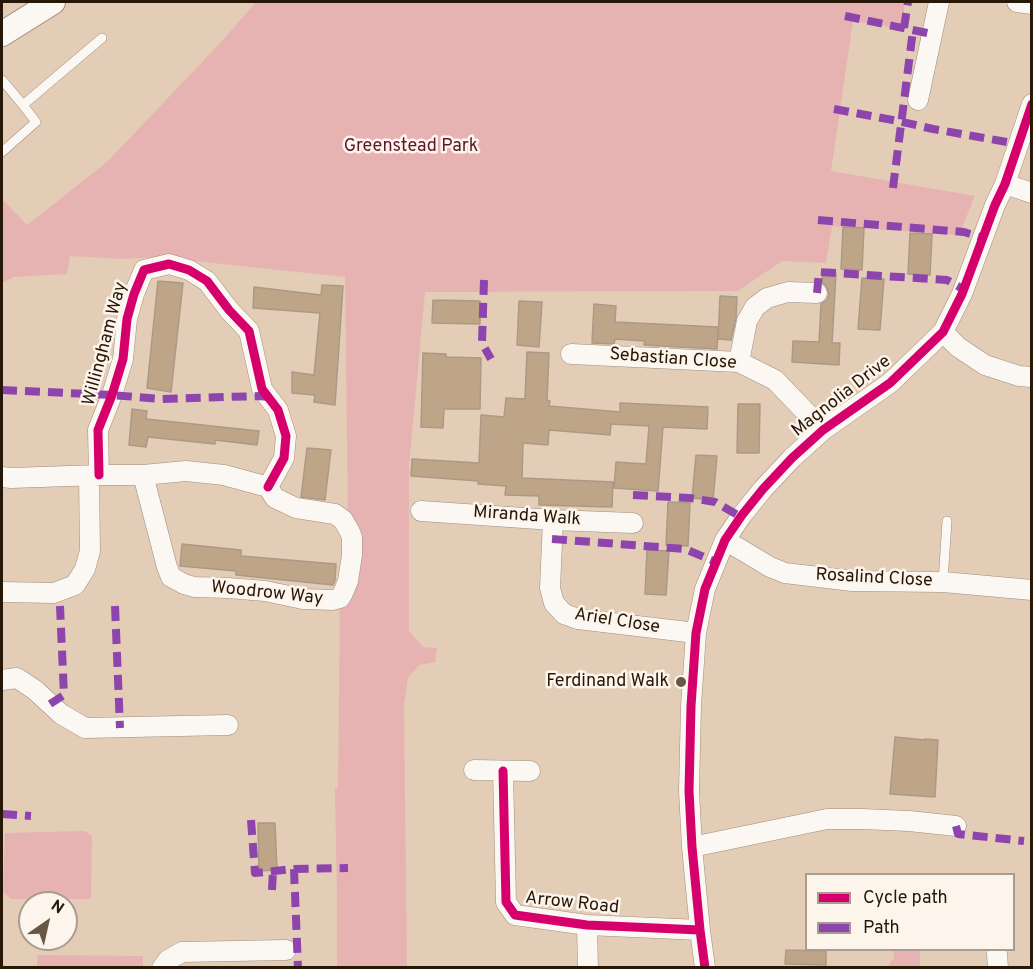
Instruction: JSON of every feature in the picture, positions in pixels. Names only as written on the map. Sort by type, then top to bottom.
[{"type":"street","points":[[2,34],[53,2]]},
{"type":"street","points":[[918,100],[939,2]]},
{"type":"street","points":[[1017,2],[1032,4]]},
{"type":"street","name":"Magnolia Drive","points":[[705,968],[692,847],[689,791],[690,706],[696,633],[705,589],[725,540],[763,489],[823,430],[890,383],[943,332],[962,294],[1005,184],[1032,105]]},
{"type":"street","points":[[1005,184],[1032,194]]},
{"type":"street","name":"Willingham Way","points":[[94,475],[98,430],[123,358],[134,294],[144,270],[169,264],[189,270],[207,281],[249,332],[262,389],[278,410],[286,436],[284,458],[268,487]]},
{"type":"street","points":[[739,362],[747,321],[755,307],[767,298],[788,292],[817,294]]},
{"type":"street","points":[[943,332],[958,347],[985,365],[1019,376],[1032,377]]},
{"type":"street","name":"Sebastian Close","points":[[571,354],[739,362],[775,380],[823,430]]},
{"type":"street","points":[[2,477],[143,475],[186,471],[224,475],[268,487]]},
{"type":"street","points":[[2,592],[54,593],[75,585],[85,569],[90,551],[94,475]]},
{"type":"street","name":"Woodrow Way","points":[[143,475],[166,567],[171,577],[194,587],[265,591],[303,599],[333,600],[340,598],[348,581],[352,538],[343,520],[335,514],[296,508],[275,498],[268,487]]},
{"type":"street","name":"Miranda Walk","points":[[421,511],[633,523]]},
{"type":"street","name":"Ariel Close","points":[[553,520],[550,588],[554,603],[564,614],[578,619],[696,633]]},
{"type":"street","name":"Rosalind Close","points":[[725,540],[770,567],[785,573],[852,581],[944,582],[1032,590]]},
{"type":"street","points":[[2,680],[17,678],[35,690],[61,714],[85,728],[228,725]]},
{"type":"street","points":[[474,770],[530,771]]},
{"type":"street","name":"Arrow Road","points":[[503,771],[507,902],[515,915],[587,925],[700,930]]},
{"type":"street","points":[[692,847],[827,819],[873,819],[956,826]]},
{"type":"street","points":[[587,925],[588,968]]},
{"type":"street","points":[[162,968],[168,960],[182,952],[286,951]]},
{"type":"lane","points":[[23,105],[102,38]]},
{"type":"lane","points":[[2,80],[36,122],[2,152]]},
{"type":"lane","points":[[944,582],[947,520]]},
{"type":"green space","name":"Greenstead Park","points":[[256,2],[905,2],[902,29],[853,21],[831,171],[975,196],[959,235],[832,226],[826,263],[782,261],[738,291],[425,292],[409,466],[409,631],[423,647],[437,648],[435,662],[419,665],[408,678],[404,705],[407,968],[337,967],[335,788],[338,788],[340,600],[348,527],[345,277],[156,257],[124,259],[70,256],[67,274],[14,277],[2,283],[2,199],[27,225],[107,162]]},
{"type":"green space","points":[[85,831],[92,836],[91,899],[78,899],[78,891],[18,891],[18,899],[11,899],[3,892],[5,833]]},
{"type":"green space","points":[[894,951],[920,951],[920,967],[888,967],[894,958]]},
{"type":"green space","points":[[37,955],[143,956],[143,967],[37,967]]},
{"type":"building","points":[[843,227],[864,228],[862,270],[841,269]]},
{"type":"building","points":[[910,233],[932,234],[930,275],[908,274]]},
{"type":"building","points":[[823,272],[836,273],[832,343],[840,343],[839,365],[792,362],[793,341],[819,342],[821,304],[827,300],[829,294],[822,282]]},
{"type":"building","points":[[862,278],[884,279],[880,330],[858,329]]},
{"type":"building","points":[[158,281],[183,283],[171,392],[147,388]]},
{"type":"building","points":[[322,285],[343,286],[335,405],[314,402],[315,395],[292,393],[292,372],[314,375],[320,313],[253,308],[254,287],[321,295]]},
{"type":"building","points":[[720,296],[737,297],[736,318],[731,340],[718,339]]},
{"type":"building","points":[[433,300],[480,301],[480,324],[432,323]]},
{"type":"building","points":[[519,301],[542,302],[539,347],[517,345]]},
{"type":"building","points":[[594,304],[616,306],[615,322],[718,327],[717,349],[644,345],[645,341],[615,339],[614,344],[592,343]]},
{"type":"building","points":[[527,352],[549,353],[547,400],[550,401],[549,406],[620,412],[620,403],[708,407],[707,429],[663,427],[658,491],[614,488],[616,462],[646,464],[649,426],[611,424],[610,435],[549,430],[548,445],[523,443],[522,478],[613,482],[612,507],[539,505],[539,496],[505,495],[506,486],[478,484],[478,481],[411,476],[412,459],[479,463],[481,415],[504,417],[506,398],[525,399]]},
{"type":"building","points":[[423,353],[446,354],[446,357],[481,358],[480,409],[444,409],[443,428],[421,427]]},
{"type":"building","points":[[738,404],[760,404],[759,453],[737,453]]},
{"type":"building","points":[[132,409],[147,411],[146,419],[259,431],[257,445],[215,440],[215,444],[148,437],[146,447],[129,445]]},
{"type":"building","points":[[307,448],[331,450],[325,500],[301,497]]},
{"type":"building","points":[[696,455],[717,456],[713,500],[692,498]]},
{"type":"building","points":[[668,502],[690,503],[688,546],[666,545]]},
{"type":"building","points":[[182,544],[241,550],[241,556],[336,564],[335,580],[333,585],[236,575],[236,571],[180,566]]},
{"type":"building","points":[[647,550],[669,551],[666,595],[645,594]]},
{"type":"building","points":[[895,737],[938,740],[935,797],[890,794]]},
{"type":"building","points":[[258,823],[275,823],[277,870],[259,871]]},
{"type":"building","points":[[786,950],[826,951],[826,965],[785,964]]},
{"type":"marked path","points":[[904,28],[908,2]]},
{"type":"marked path","points":[[845,16],[932,34]]},
{"type":"marked path","points":[[893,188],[913,30]]},
{"type":"marked path","points":[[834,109],[1018,144]]},
{"type":"marked path","points":[[818,220],[964,232],[983,238]]},
{"type":"marked path","points":[[817,293],[819,272],[947,280],[963,289]]},
{"type":"marked path","points":[[484,280],[482,343],[491,359]]},
{"type":"marked path","points":[[2,390],[161,399],[268,397]]},
{"type":"marked path","points":[[633,495],[690,498],[715,502],[741,517]]},
{"type":"marked path","points":[[552,539],[685,549],[716,562]]},
{"type":"marked path","points":[[50,704],[64,695],[60,606]]},
{"type":"marked path","points":[[115,606],[120,728]]},
{"type":"marked path","points":[[2,814],[31,816]]},
{"type":"marked path","points":[[251,820],[255,873],[294,869],[348,868]]},
{"type":"marked path","points":[[956,826],[958,834],[1024,841]]},
{"type":"marked path","points":[[294,869],[298,968]]},
{"type":"marked path","points":[[272,890],[273,871]]},
{"type":"cycle path","points":[[705,968],[692,847],[689,791],[696,633],[705,589],[725,540],[763,489],[823,430],[890,383],[943,332],[962,294],[1005,184],[1032,104]]},
{"type":"cycle path","points":[[99,475],[98,430],[123,359],[127,319],[134,294],[144,270],[169,264],[189,270],[207,281],[229,310],[249,331],[262,389],[278,410],[286,436],[284,458],[268,487]]},
{"type":"cycle path","points":[[503,771],[506,902],[515,915],[587,925],[700,930]]},
{"type":"place","name":"Ferdinand Walk","points":[[681,682]]}]
